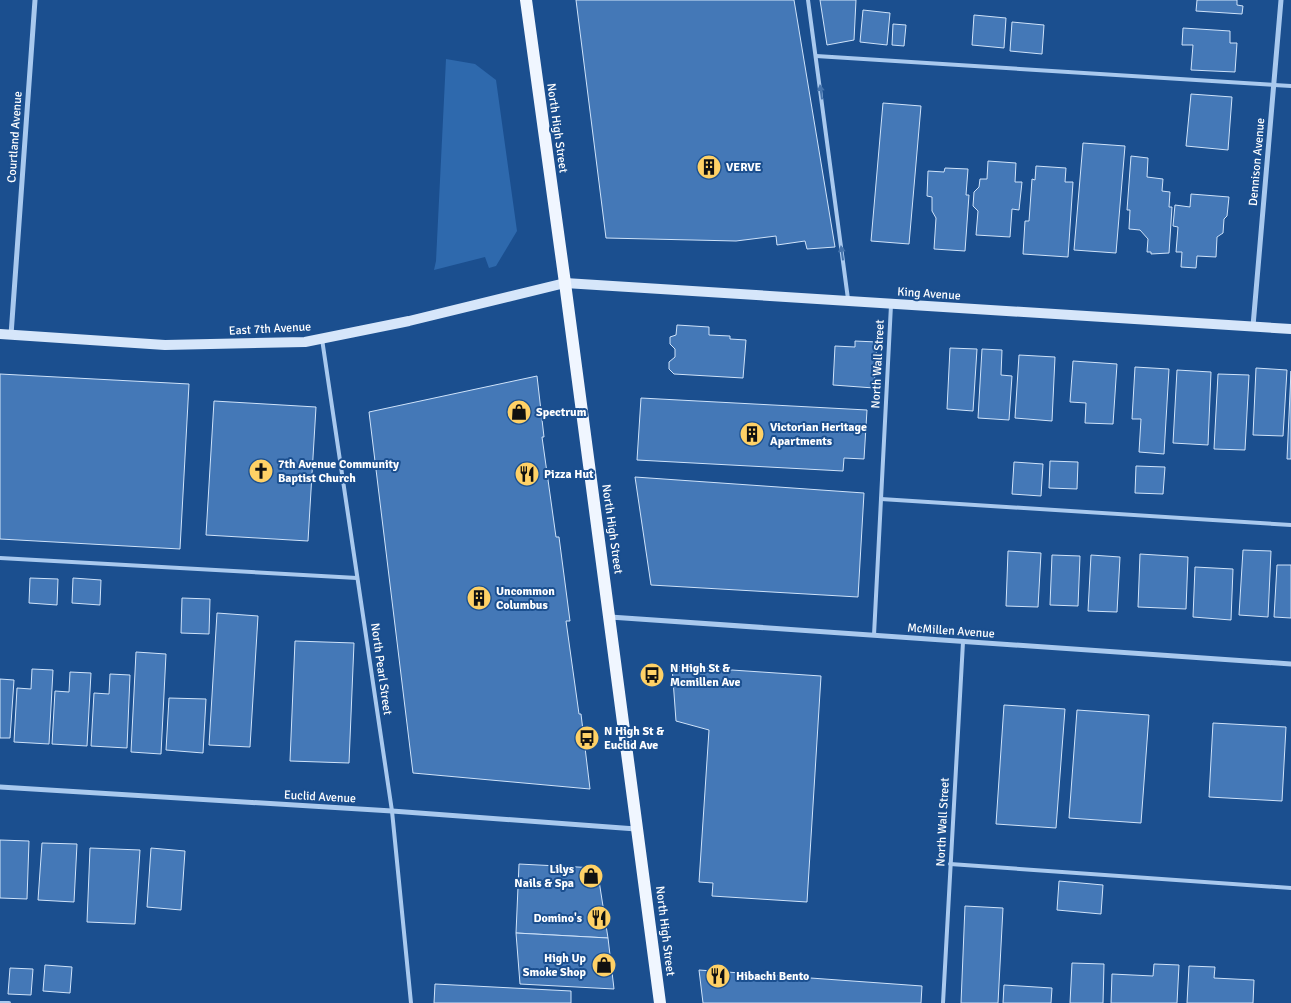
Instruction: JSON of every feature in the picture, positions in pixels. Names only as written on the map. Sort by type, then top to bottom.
[{"type":"main road","name":"North High Street","points":[[526,0],[660,1003]]},
{"type":"street","name":"Courtland Avenue","points":[[5,335],[35,0]]},
{"type":"street","name":"Dennison Avenue","points":[[1253,326],[1281,0]]},
{"type":"street","name":"East 7th Avenue","points":[[5,335],[165,345],[305,342],[409,321],[565,283]]},
{"type":"street","name":"King Avenue","points":[[565,283],[1291,329]]},
{"type":"street","name":"McMillen Avenue","points":[[609,617],[1291,664]]},
{"type":"street","name":"Euclid Avenue","points":[[0,787],[392,811],[638,829]]},
{"type":"lane","points":[[808,0],[849,301]]},
{"type":"lane","points":[[816,56],[1291,86]]},
{"type":"lane","name":"North Wall Street","points":[[874,635],[891,304]]},
{"type":"lane","name":"North Pearl Street","points":[[322,339],[392,811],[411,1003]]},
{"type":"lane","points":[[881,499],[1291,525]]},
{"type":"lane","points":[[0,558],[357,578]]},
{"type":"lane","name":"North Wall Street","points":[[943,1003],[963,642]]},
{"type":"lane","points":[[950,864],[1291,888]]},
{"type":"lane","points":[[0,1002],[9,1003]]},
{"type":"shaded area","points":[[446,59],[475,64],[496,80],[517,231],[496,266],[489,268],[485,257],[434,270]]},
{"type":"building","name":"VERVE","points":[[576,0],[794,0],[835,247],[807,249],[805,241],[777,245],[776,236],[736,241],[606,238]]},
{"type":"building","points":[[820,0],[856,0],[854,40],[827,45]]},
{"type":"building","points":[[1197,0],[1237,0],[1237,5],[1243,6],[1242,14],[1196,11]]},
{"type":"building","points":[[863,10],[890,13],[887,45],[860,42]]},
{"type":"building","points":[[974,15],[1006,18],[1004,48],[972,45]]},
{"type":"building","points":[[1012,22],[1044,25],[1042,54],[1010,51]]},
{"type":"building","points":[[893,24],[906,25],[904,46],[892,45]]},
{"type":"building","points":[[1183,28],[1230,31],[1230,43],[1237,43],[1235,72],[1191,70],[1193,45],[1182,45]]},
{"type":"building","points":[[1191,94],[1232,97],[1228,150],[1186,146]]},
{"type":"building","points":[[883,103],[921,106],[909,244],[871,241]]},
{"type":"building","points":[[1083,143],[1125,146],[1116,253],[1074,250]]},
{"type":"building","points":[[1131,156],[1148,158],[1147,177],[1163,179],[1162,191],[1170,192],[1169,207],[1172,207],[1169,253],[1151,254],[1151,252],[1147,252],[1148,239],[1140,230],[1129,229],[1130,210],[1127,210]]},
{"type":"building","points":[[988,161],[1016,163],[1015,182],[1022,182],[1019,210],[1012,209],[1010,237],[976,235],[978,211],[973,206],[974,192],[979,187],[980,179],[987,179]]},
{"type":"building","points":[[1036,166],[1066,168],[1065,182],[1073,182],[1068,257],[1023,254],[1025,221],[1029,221],[1032,179],[1035,180]]},
{"type":"building","points":[[945,168],[968,169],[966,195],[969,195],[965,251],[934,249],[936,218],[932,211],[932,197],[927,196],[928,171],[944,172]]},
{"type":"building","points":[[1191,194],[1229,197],[1223,233],[1217,237],[1216,257],[1197,256],[1196,268],[1181,267],[1182,252],[1176,252],[1178,227],[1173,226],[1175,205],[1190,207]]},
{"type":"building","points":[[677,325],[709,327],[709,335],[730,336],[730,339],[746,340],[743,378],[674,374],[669,369],[669,362],[675,357],[675,349],[670,344],[670,337],[676,335]]},
{"type":"building","points":[[855,341],[877,342],[874,388],[833,385],[835,346],[855,347]]},
{"type":"building","points":[[950,348],[977,349],[973,411],[947,409]]},
{"type":"building","points":[[982,349],[1002,350],[1001,375],[1012,376],[1009,420],[978,418]]},
{"type":"building","points":[[1019,355],[1055,357],[1052,421],[1015,418]]},
{"type":"building","points":[[1073,361],[1117,364],[1113,424],[1085,423],[1086,403],[1070,402]]},
{"type":"building","points":[[1135,367],[1169,369],[1164,454],[1139,452],[1141,419],[1132,419]]},
{"type":"building","points":[[1256,368],[1287,370],[1283,436],[1253,435]]},
{"type":"building","points":[[1177,370],[1211,372],[1208,445],[1173,443]]},
{"type":"building","points":[[1291,371],[1291,459],[1287,459]]},
{"type":"building","points":[[0,374],[189,384],[180,549],[0,539]]},
{"type":"building","points":[[1218,374],[1249,375],[1245,450],[1214,449]]},
{"type":"building","name":"Uncommon Columbus","points":[[537,376],[544,437],[542,437],[556,537],[559,537],[570,621],[566,621],[579,714],[581,714],[590,789],[413,773],[369,412]]},
{"type":"building","name":"Victorian Heritage Apartments","points":[[641,398],[867,410],[864,459],[844,458],[843,471],[637,460]]},
{"type":"building","name":"7th Avenue Community Baptist Church","points":[[214,401],[316,407],[308,541],[206,535]]},
{"type":"building","points":[[1050,461],[1078,462],[1077,489],[1049,488]]},
{"type":"building","points":[[1014,462],[1043,464],[1041,496],[1012,494]]},
{"type":"building","points":[[1136,466],[1165,467],[1163,494],[1135,493]]},
{"type":"building","points":[[635,477],[864,493],[858,597],[651,585]]},
{"type":"building","points":[[1243,550],[1271,551],[1268,617],[1239,615]]},
{"type":"building","points":[[1008,551],[1041,553],[1038,607],[1006,606]]},
{"type":"building","points":[[1140,554],[1188,557],[1186,609],[1138,607]]},
{"type":"building","points":[[1052,555],[1080,556],[1078,606],[1050,605]]},
{"type":"building","points":[[1091,555],[1120,557],[1117,612],[1088,611]]},
{"type":"building","points":[[1277,565],[1291,565],[1291,618],[1274,617]]},
{"type":"building","points":[[1195,567],[1233,569],[1231,620],[1193,617]]},
{"type":"building","points":[[30,578],[58,579],[57,605],[29,603]]},
{"type":"building","points":[[73,578],[101,580],[100,605],[72,603]]},
{"type":"building","points":[[182,598],[210,599],[209,634],[181,633]]},
{"type":"building","points":[[217,613],[258,616],[250,747],[209,745]]},
{"type":"building","points":[[295,641],[354,643],[349,763],[290,761]]},
{"type":"building","points":[[136,652],[166,654],[161,754],[131,752]]},
{"type":"building","points":[[672,666],[821,676],[807,902],[712,896],[713,883],[699,882],[709,730],[676,721]]},
{"type":"building","points":[[32,669],[53,670],[49,744],[14,742],[17,688],[31,689]]},
{"type":"building","points":[[70,672],[91,673],[87,746],[52,744],[55,691],[69,692]]},
{"type":"building","points":[[110,674],[130,675],[127,748],[91,746],[94,693],[109,694]]},
{"type":"building","points":[[0,679],[14,680],[10,738],[0,738]]},
{"type":"building","points":[[169,698],[206,699],[203,753],[166,750]]},
{"type":"building","points":[[1004,705],[1065,709],[1056,828],[996,824]]},
{"type":"building","points":[[1077,710],[1149,715],[1141,823],[1069,818]]},
{"type":"building","points":[[1213,723],[1286,727],[1282,801],[1209,797]]},
{"type":"building","points":[[0,840],[29,841],[27,899],[0,898]]},
{"type":"building","points":[[42,843],[77,844],[74,902],[38,900]]},
{"type":"building","points":[[90,848],[140,850],[135,924],[87,922]]},
{"type":"building","points":[[151,848],[185,851],[181,910],[147,907]]},
{"type":"building","points":[[519,864],[597,868],[608,938],[516,933]]},
{"type":"building","points":[[1059,881],[1103,885],[1101,914],[1057,910]]},
{"type":"building","points":[[965,906],[1003,908],[998,1003],[961,1003]]},
{"type":"building","points":[[516,933],[608,938],[614,989],[520,984]]},
{"type":"building","points":[[1072,963],[1104,964],[1103,1003],[1070,1003]]},
{"type":"building","points":[[1154,964],[1179,965],[1177,1003],[1111,1003],[1112,974],[1153,976]]},
{"type":"building","points":[[45,965],[72,967],[70,993],[43,991]]},
{"type":"building","points":[[1189,966],[1215,967],[1214,978],[1254,980],[1253,1003],[1187,1003]]},
{"type":"building","points":[[10,968],[33,969],[31,995],[8,994]]},
{"type":"building","points":[[699,970],[922,986],[921,1003],[703,1003]]},
{"type":"building","points":[[435,984],[571,991],[571,1003],[434,1003]]},
{"type":"building","points":[[1004,985],[1052,988],[1051,1003],[1003,1003]]},
{"type":"place","name":"VERVE","points":[[709,167]]},
{"type":"place","name":"Spectrum","points":[[519,412]]},
{"type":"place","name":"Victorian Heritage Apartments","points":[[752,434]]},
{"type":"place","name":"7th Avenue Community Baptist Church","points":[[261,471]]},
{"type":"place","name":"Pizza Hut","points":[[527,474]]},
{"type":"place","name":"Uncommon Columbus","points":[[479,598]]},
{"type":"place","name":"N High St & Mcmillen Ave","points":[[652,675]]},
{"type":"place","name":"N High St & Euclid Ave","points":[[587,738]]},
{"type":"place","name":"Lilys Nails & Spa","points":[[591,876]]},
{"type":"place","name":"Domino's","points":[[599,918]]},
{"type":"place","name":"High Up Smoke Shop","points":[[604,965]]},
{"type":"place","name":"Hibachi Bento","points":[[718,976]]}]
